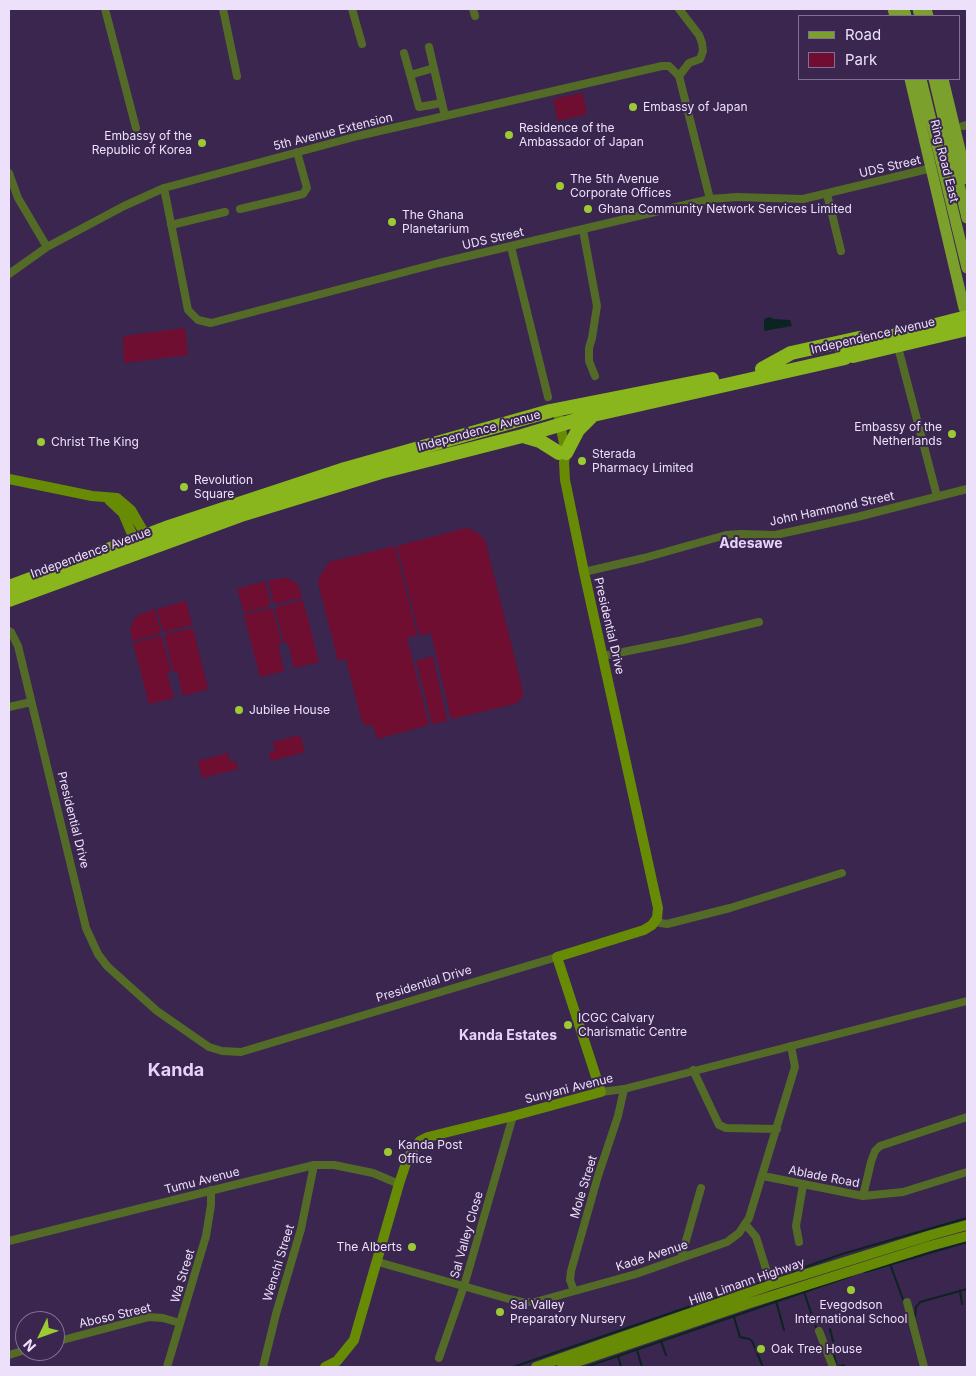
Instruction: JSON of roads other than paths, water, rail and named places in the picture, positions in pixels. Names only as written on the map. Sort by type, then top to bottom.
[{"type":"highway","name":"Independence Avenue","points":[[844,353],[965,311]]},
{"type":"highway","points":[[763,373],[791,353],[965,311]]},
{"type":"highway","name":"Independence Avenue","points":[[9,587],[141,544],[381,472],[522,436],[593,415],[844,353],[967,328]]},
{"type":"highway","points":[[763,373],[796,376],[967,334]]},
{"type":"highway","name":"Independence Avenue","points":[[9,600],[141,544],[345,469],[554,411],[763,373]]},
{"type":"highway","points":[[522,436],[540,441],[563,456],[578,430],[593,415]]},
{"type":"main road","name":"Ring Road East","points":[[910,80],[965,311],[962,322],[967,334]]},
{"type":"main road","name":"Ring Road East","points":[[921,80],[967,268]]},
{"type":"main road","name":"Ring Road East","points":[[934,80],[967,218]]},
{"type":"main road","name":"Ring Road East","points":[[943,80],[967,179]]},
{"type":"street","points":[[105,9],[136,128]]},
{"type":"street","points":[[223,9],[237,76]]},
{"type":"street","points":[[352,9],[362,44]]},
{"type":"street","points":[[679,9],[699,35],[702,44],[700,59],[689,63],[679,76]]},
{"type":"street","points":[[429,47],[445,116]]},
{"type":"street","points":[[404,53],[419,107],[442,103]]},
{"type":"street","name":"5th Avenue Extension","points":[[9,274],[47,247],[124,206],[164,188],[358,136],[662,66],[689,63]]},
{"type":"street","points":[[669,66],[679,76],[710,199]]},
{"type":"street","points":[[410,75],[434,68]]},
{"type":"street","points":[[240,209],[303,194],[307,188],[297,152]]},
{"type":"street","name":"UDS Street","points":[[164,188],[188,310],[198,320],[211,323],[439,263],[710,199],[803,199],[932,168]]},
{"type":"street","points":[[9,173],[18,198],[47,247]]},
{"type":"street","points":[[827,194],[842,251]]},
{"type":"street","points":[[171,225],[226,212]]},
{"type":"street","points":[[583,230],[597,306],[592,338],[588,348],[589,360],[595,376]]},
{"type":"street","points":[[511,247],[548,397]]},
{"type":"street","points":[[899,351],[938,496]]},
{"type":"street","name":"Presidential Drive","points":[[9,631],[18,646],[86,928],[98,954],[107,966],[157,1011],[209,1047],[222,1051],[241,1052],[644,930],[655,922],[658,908],[584,572],[565,480],[563,456],[554,411]]},
{"type":"street","points":[[9,479],[106,498],[123,513],[141,544]]},
{"type":"street","name":"John Hammond Street","points":[[584,572],[726,536],[741,534],[775,535],[857,517],[967,489]]},
{"type":"street","points":[[603,656],[759,622]]},
{"type":"street","points":[[9,707],[31,702]]},
{"type":"street","points":[[655,922],[667,924],[730,908],[842,873]]},
{"type":"street","points":[[557,957],[601,1092]]},
{"type":"street","name":"Sunyani Avenue","points":[[325,1367],[337,1361],[354,1340],[407,1160],[414,1148],[424,1138],[967,1001]]},
{"type":"street","name":"Kade Avenue","points":[[378,1262],[522,1302],[547,1299],[636,1274],[727,1242],[746,1225],[763,1176],[795,1067],[791,1046]]},
{"type":"street","points":[[693,1070],[719,1125],[726,1128],[777,1129]]},
{"type":"street","name":"Mole Street","points":[[574,1291],[570,1280],[571,1271],[618,1116],[624,1089]]},
{"type":"street","name":"Sal Valley Close","points":[[439,1358],[464,1286],[514,1116]]},
{"type":"street","points":[[863,1196],[871,1162],[875,1151],[880,1146],[967,1117]]},
{"type":"street","name":"Tumu Avenue","points":[[9,1240],[314,1165],[334,1165],[380,1174],[400,1184]]},
{"type":"street","name":"Wenchi Street","points":[[263,1367],[276,1314],[301,1229],[314,1165]]},
{"type":"street","name":"Ablade Road","points":[[763,1176],[863,1196],[903,1192],[967,1172]]},
{"type":"street","points":[[799,1242],[796,1226],[803,1185]]},
{"type":"street","points":[[681,1258],[701,1188]]},
{"type":"street","name":"Wa Street","points":[[167,1367],[206,1236],[211,1205],[211,1190]]},
{"type":"street","points":[[746,1225],[756,1237],[771,1285]]},
{"type":"street","name":"Hilla Limann Highway","points":[[536,1367],[771,1285],[967,1225]]},
{"type":"street","name":"Hilla Limann Highway","points":[[562,1367],[750,1303],[967,1236]]},
{"type":"street","points":[[907,1302],[924,1367]]},
{"type":"street","name":"Aboso Street","points":[[65,1339],[149,1317],[163,1318],[180,1323]]},
{"type":"street","points":[[819,1330],[833,1367]]},
{"type":"waterway","points":[[771,1279],[842,1254],[967,1218]]},
{"type":"waterway","points":[[865,1272],[967,1242]]},
{"type":"waterway","points":[[890,1264],[904,1302]]},
{"type":"waterway","points":[[586,1367],[851,1276]]},
{"type":"waterway","points":[[513,1367],[767,1280]]},
{"type":"waterway","points":[[915,1317],[916,1307],[920,1302],[967,1289]]},
{"type":"waterway","points":[[960,1291],[962,1304]]},
{"type":"waterway","points":[[804,1292],[817,1330]]},
{"type":"waterway","points":[[776,1301],[784,1330]]},
{"type":"waterway","points":[[734,1317],[740,1337],[752,1341],[763,1367]]},
{"type":"waterway","points":[[830,1329],[837,1367]]},
{"type":"waterway","points":[[661,1341],[666,1355]]},
{"type":"waterway","points":[[637,1350],[642,1367]]},
{"type":"waterway","points":[[618,1356],[621,1367]]},
{"type":"waterway","points":[[837,1367],[844,1365]]},
{"type":"place","name":"Embassy of Japan","points":[[633,107]]},
{"type":"place","name":"Residence of the Ambassador of Japan","points":[[509,135]]},
{"type":"place","name":"Embassy of the Republic of Korea","points":[[202,143]]},
{"type":"place","name":"The 5th Avenue Corporate Offices","points":[[560,186]]},
{"type":"place","name":"Ghana Community Network Services Limited","points":[[588,209]]},
{"type":"place","name":"The Ghana Planetarium","points":[[392,222]]},
{"type":"place","name":"Embassy of the Netherlands","points":[[952,434]]},
{"type":"place","name":"Christ The King","points":[[41,442]]},
{"type":"place","name":"Sterada Pharmacy Limited","points":[[582,461]]},
{"type":"place","name":"Revolution Square","points":[[184,487]]},
{"type":"place","name":"Jubilee House","points":[[239,710]]},
{"type":"place","name":"ICGC Calvary Charismatic Centre","points":[[568,1025]]},
{"type":"place","name":"Kanda Post Office","points":[[388,1152]]},
{"type":"place","name":"The Alberts","points":[[412,1247]]},
{"type":"place","name":"Evegodson International School","points":[[851,1290]]},
{"type":"place","name":"Sal Valley Preparatory Nursery","points":[[500,1312]]},
{"type":"place","name":"Oak Tree House","points":[[761,1349]]},
{"type":"district","name":"Adesawe","points":[[751,544]]},
{"type":"district","name":"Kanda Estates","points":[[508,1036]]},
{"type":"district","name":"Kanda","points":[[176,1071]]}]
